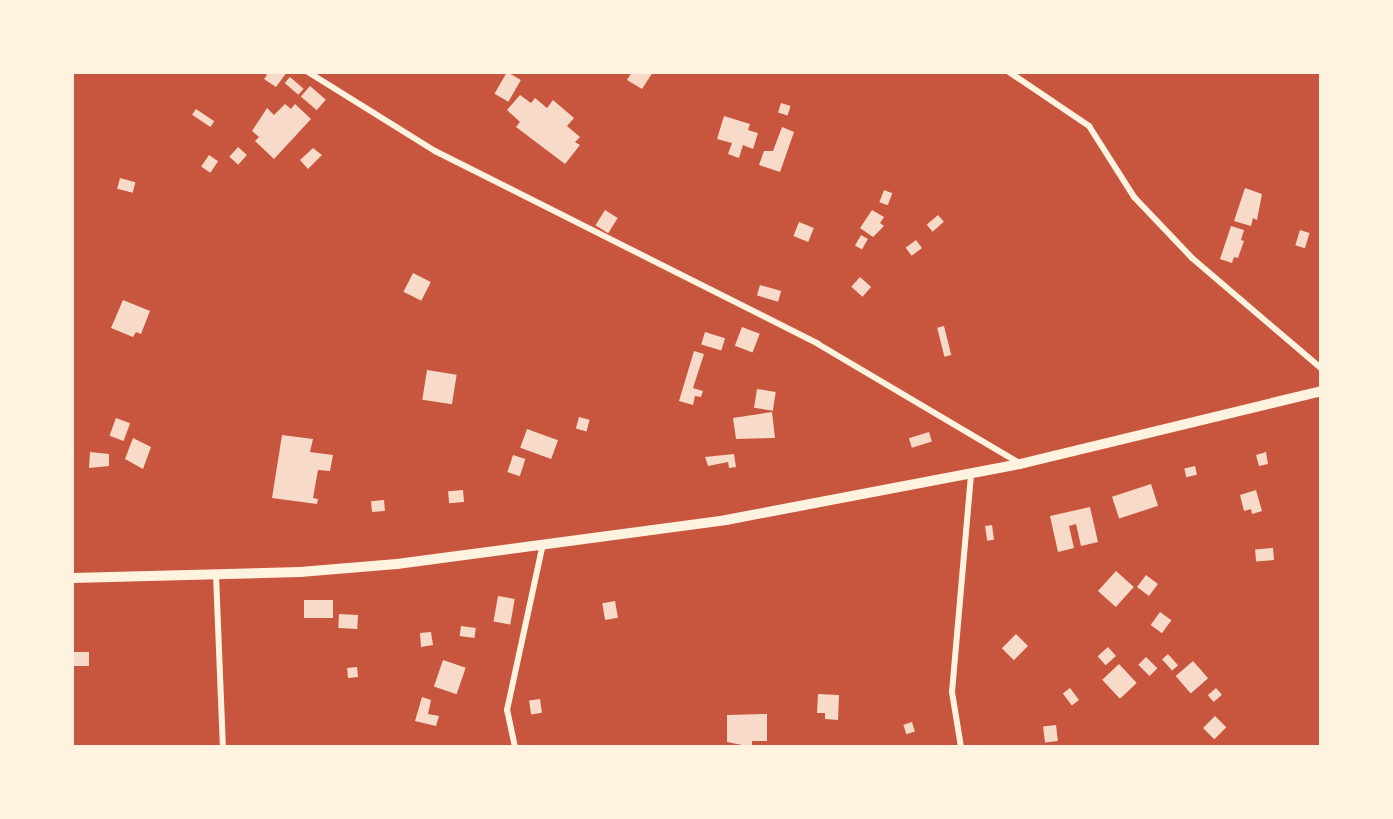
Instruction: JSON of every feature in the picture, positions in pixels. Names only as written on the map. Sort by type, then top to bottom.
[{"type":"main road","points":[[72,578],[216,575],[397,564],[726,520],[1020,464],[1321,391]]},
{"type":"street","points":[[308,72],[435,151],[818,344],[1020,464]]},
{"type":"street","points":[[1009,72],[1089,126],[1134,196],[1192,258],[1321,368]]},
{"type":"street","points":[[961,747],[952,692],[971,473]]},
{"type":"street","points":[[515,747],[507,710],[543,544]]},
{"type":"street","points":[[216,575],[223,747]]},
{"type":"building","points":[[263,72],[287,72],[276,87],[264,79],[267,75]]},
{"type":"building","points":[[507,72],[521,80],[508,102],[494,94]]},
{"type":"building","points":[[632,72],[653,72],[642,89],[627,80]]},
{"type":"building","points":[[290,77],[304,89],[298,95],[285,83]]},
{"type":"building","points":[[310,86],[326,100],[317,110],[301,97]]},
{"type":"building","points":[[520,95],[531,103],[535,98],[547,108],[553,100],[574,118],[567,126],[580,137],[575,142],[580,145],[565,164],[516,127],[520,122],[507,110]]},
{"type":"building","points":[[781,103],[791,106],[788,115],[778,113]]},
{"type":"building","points":[[285,104],[291,109],[295,104],[311,119],[274,159],[255,141],[259,137],[252,131],[267,108],[274,115]]},
{"type":"building","points":[[196,109],[214,121],[210,127],[192,115]]},
{"type":"building","points":[[724,116],[750,124],[748,130],[758,133],[753,149],[743,145],[739,158],[728,154],[732,143],[717,139]]},
{"type":"building","points":[[782,127],[794,132],[780,172],[759,165],[764,151],[773,151]]},
{"type":"building","points":[[238,147],[247,155],[238,165],[229,157]]},
{"type":"building","points":[[313,148],[322,155],[308,169],[300,160]]},
{"type":"building","points":[[209,155],[218,161],[210,173],[201,167]]},
{"type":"building","points":[[120,178],[135,182],[133,193],[117,189]]},
{"type":"building","points":[[1245,188],[1262,194],[1257,220],[1253,218],[1251,226],[1234,221]]},
{"type":"building","points":[[884,190],[892,193],[888,205],[879,202]]},
{"type":"building","points":[[605,210],[618,218],[608,233],[595,225]]},
{"type":"building","points":[[872,210],[884,217],[880,223],[884,226],[873,237],[860,228]]},
{"type":"building","points":[[938,215],[944,222],[933,232],[927,225]]},
{"type":"building","points":[[799,222],[814,228],[808,242],[793,236]]},
{"type":"building","points":[[1231,226],[1244,230],[1241,240],[1244,241],[1238,258],[1234,257],[1232,263],[1220,259]]},
{"type":"building","points":[[1300,230],[1310,233],[1305,248],[1295,245]]},
{"type":"building","points":[[861,235],[868,239],[862,249],[855,245]]},
{"type":"building","points":[[916,240],[922,248],[912,256],[906,248]]},
{"type":"building","points":[[413,273],[431,282],[421,301],[403,292]]},
{"type":"building","points":[[860,277],[871,287],[862,297],[851,287]]},
{"type":"building","points":[[760,285],[781,291],[778,302],[757,296]]},
{"type":"building","points":[[123,300],[150,311],[141,334],[136,332],[133,337],[111,328]]},
{"type":"building","points":[[944,326],[951,355],[944,357],[937,328]]},
{"type":"building","points":[[742,327],[760,334],[753,352],[735,346]]},
{"type":"building","points":[[705,332],[725,338],[721,351],[701,344]]},
{"type":"building","points":[[694,351],[704,354],[693,388],[703,391],[701,397],[695,396],[693,405],[679,401]]},
{"type":"building","points":[[427,370],[457,375],[452,404],[422,400]]},
{"type":"building","points":[[757,389],[776,392],[773,411],[754,408]]},
{"type":"building","points":[[772,412],[775,438],[736,439],[733,418]]},
{"type":"building","points":[[579,417],[590,420],[587,431],[576,429]]},
{"type":"building","points":[[116,418],[130,423],[124,441],[110,436]]},
{"type":"building","points":[[527,429],[558,440],[551,459],[520,448]]},
{"type":"building","points":[[929,432],[932,442],[912,448],[909,438]]},
{"type":"building","points":[[282,435],[313,439],[310,452],[333,455],[330,471],[318,470],[313,498],[318,499],[317,504],[272,498]]},
{"type":"building","points":[[133,438],[151,447],[143,469],[125,459]]},
{"type":"building","points":[[90,452],[109,454],[109,466],[89,468]]},
{"type":"building","points":[[1266,452],[1268,464],[1259,466],[1256,455]]},
{"type":"building","points":[[734,454],[736,467],[729,468],[728,462],[708,466],[705,457]]},
{"type":"building","points":[[513,455],[525,459],[520,476],[507,472]]},
{"type":"building","points":[[1195,466],[1197,475],[1186,477],[1184,468]]},
{"type":"building","points":[[1151,484],[1158,506],[1119,519],[1112,497]]},
{"type":"building","points":[[463,490],[464,502],[449,503],[448,491]]},
{"type":"building","points":[[1256,490],[1262,511],[1252,514],[1251,509],[1244,511],[1240,495]]},
{"type":"building","points":[[384,500],[385,511],[372,512],[371,501]]},
{"type":"building","points":[[1090,507],[1098,542],[1081,546],[1076,524],[1069,526],[1074,548],[1058,552],[1050,516]]},
{"type":"building","points":[[992,525],[994,540],[987,541],[985,526]]},
{"type":"building","points":[[1273,548],[1274,560],[1256,562],[1255,550]]},
{"type":"building","points":[[1116,571],[1134,587],[1116,607],[1098,591]]},
{"type":"building","points":[[1146,575],[1158,584],[1149,596],[1137,587]]},
{"type":"building","points":[[498,596],[515,599],[510,625],[493,622]]},
{"type":"building","points":[[304,600],[333,600],[333,618],[304,618]]},
{"type":"building","points":[[615,601],[618,618],[605,620],[602,603]]},
{"type":"building","points":[[1160,612],[1171,620],[1162,633],[1151,625]]},
{"type":"building","points":[[339,614],[358,615],[357,629],[338,628]]},
{"type":"building","points":[[461,626],[476,628],[474,638],[460,636]]},
{"type":"building","points":[[431,632],[433,645],[421,647],[420,633]]},
{"type":"building","points":[[1016,634],[1028,646],[1014,660],[1002,648]]},
{"type":"building","points":[[1108,647],[1116,656],[1106,665],[1098,656]]},
{"type":"building","points":[[73,652],[89,652],[89,666],[73,666]]},
{"type":"building","points":[[1168,654],[1178,665],[1172,671],[1162,659]]},
{"type":"building","points":[[1146,657],[1157,668],[1150,676],[1138,665]]},
{"type":"building","points":[[443,660],[466,668],[457,694],[434,686]]},
{"type":"building","points":[[1193,661],[1208,678],[1191,693],[1176,676]]},
{"type":"building","points":[[1119,664],[1137,683],[1120,699],[1102,680]]},
{"type":"building","points":[[357,667],[358,677],[348,678],[347,668]]},
{"type":"building","points":[[1070,688],[1079,700],[1072,705],[1063,693]]},
{"type":"building","points":[[1216,688],[1222,695],[1214,702],[1208,695]]},
{"type":"building","points":[[818,694],[839,695],[838,720],[825,719],[825,713],[817,713]]},
{"type":"building","points":[[422,697],[431,700],[428,714],[439,716],[436,726],[415,721]]},
{"type":"building","points":[[540,699],[542,713],[531,714],[529,701]]},
{"type":"building","points":[[767,714],[767,741],[752,741],[752,747],[727,742],[727,715]]},
{"type":"building","points":[[1215,716],[1226,727],[1214,739],[1203,728]]},
{"type":"building","points":[[912,722],[915,732],[906,734],[903,725]]},
{"type":"building","points":[[1056,725],[1058,741],[1045,742],[1043,727]]}]
